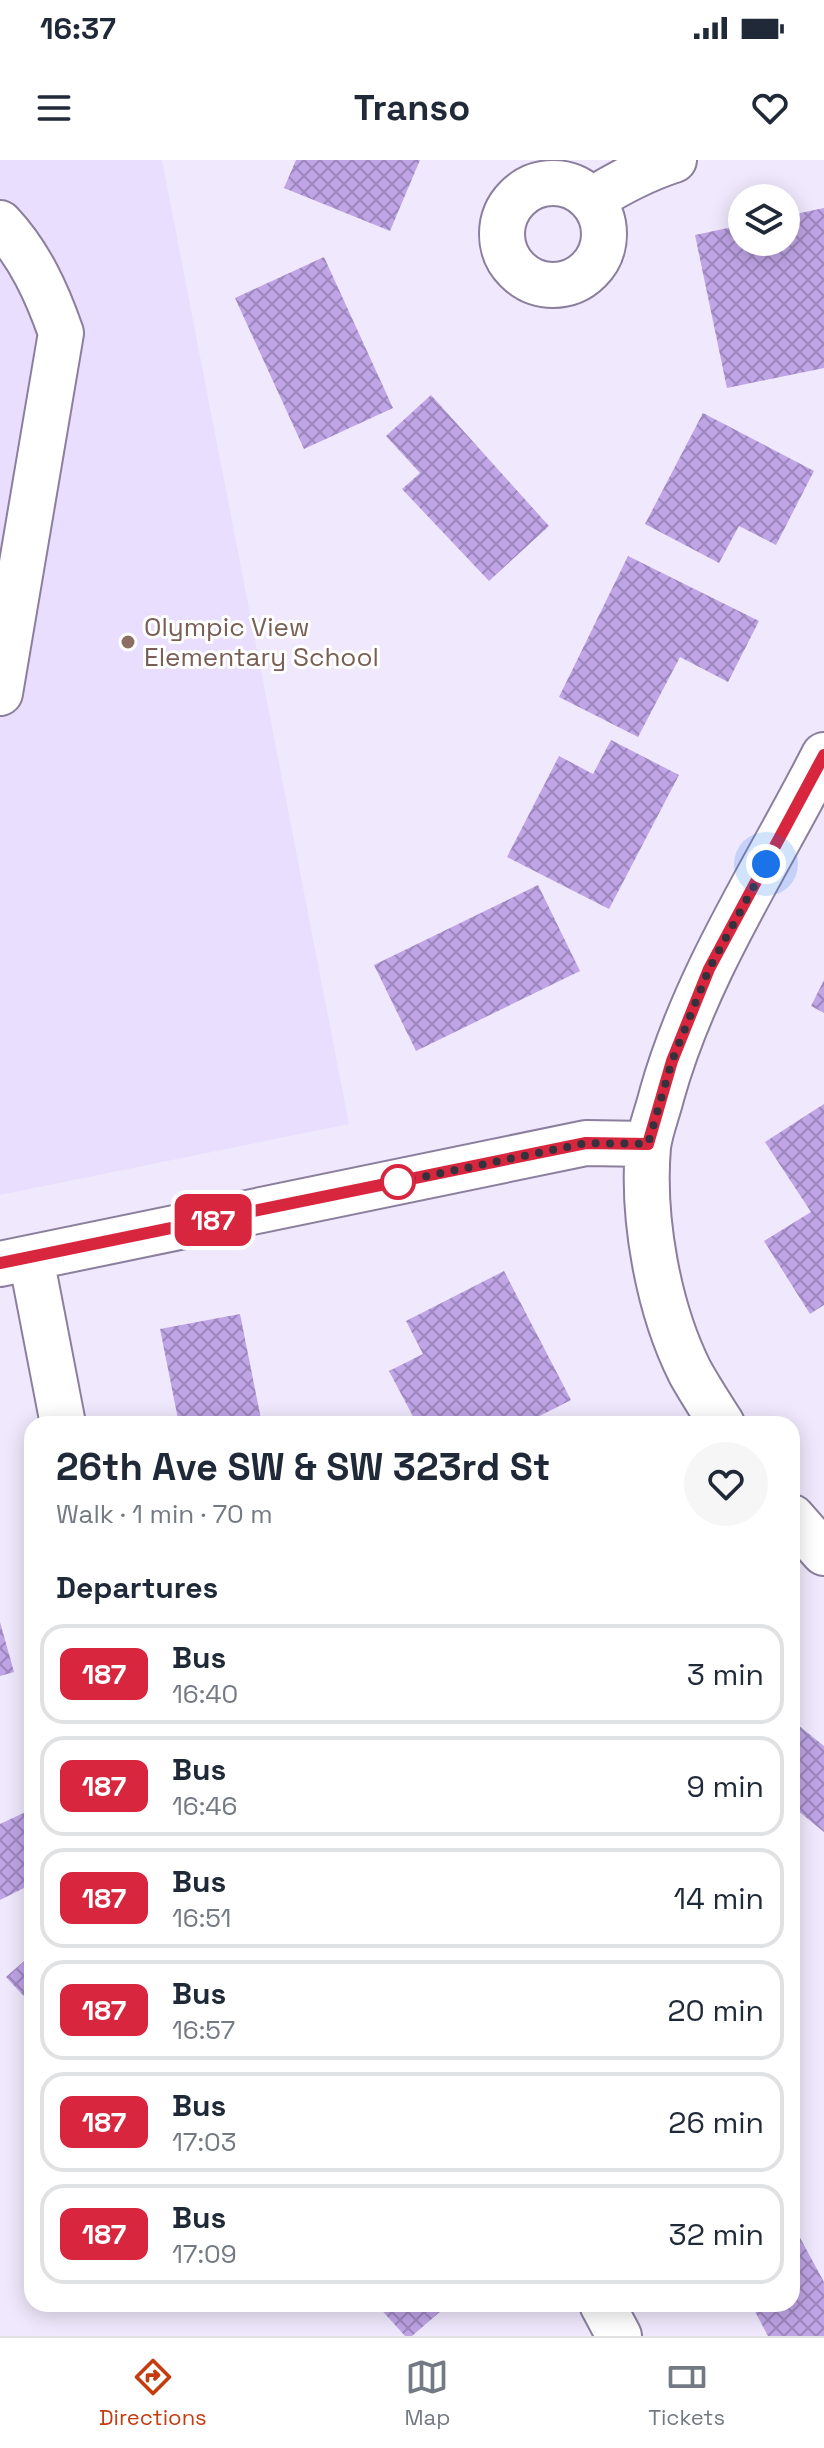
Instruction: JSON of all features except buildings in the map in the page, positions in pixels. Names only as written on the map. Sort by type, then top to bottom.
[{"type":"street","points":[[592,200],[658,165],[674,160]]},
{"type":"street","points":[[0,223],[27,258],[47,294],[61,333],[0,693]]},
{"type":"street","points":[[717,1416],[690,1371],[668,1314],[654,1254],[647,1201],[648,1144],[672,1061],[709,969],[824,755]]},
{"type":"street","points":[[61,1416],[16,1261],[586,1143],[648,1144]]},
{"type":"street","points":[[800,1526],[824,1553]]},
{"type":"street","points":[[606,2312],[619,2336]]},
{"type":"shaded area","name":"Olympic View Elementary School","points":[[0,160],[162,160],[349,1124],[0,1195]]},
{"type":"bus line","name":"187","points":[[0,1263],[586,1143],[648,1144],[672,1061],[709,969],[824,755]]},
{"type":"place","name":"Olympic View Elementary School","points":[[128,642]]},
{"type":"route","points":[[398,1182],[586,1143],[648,1144],[672,1061],[709,969],[766,864]]}]
